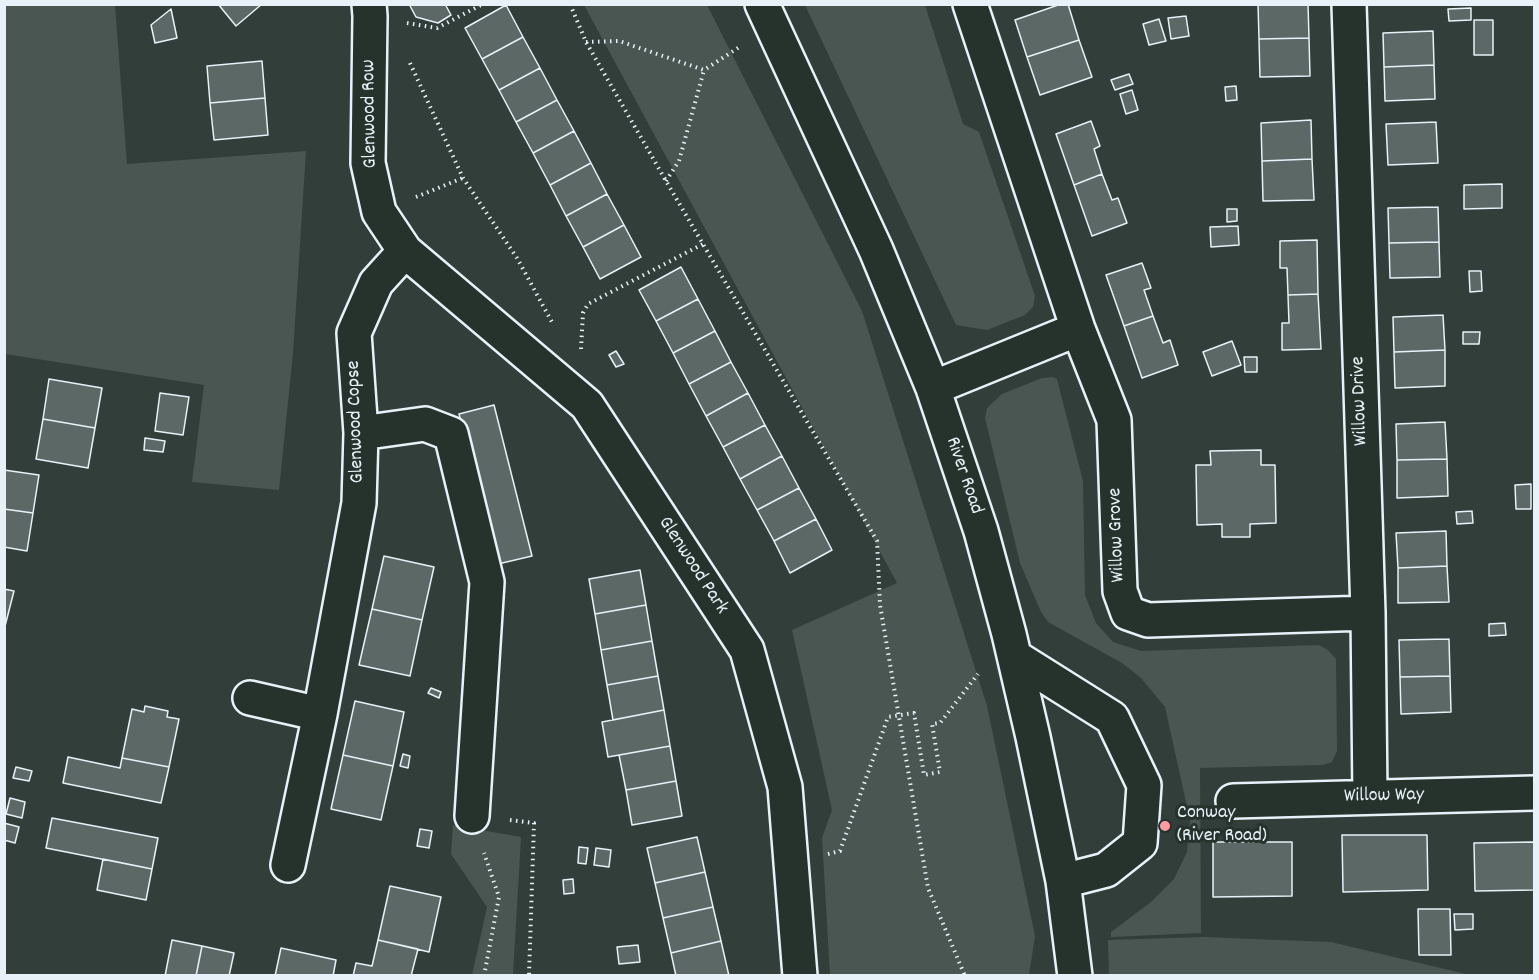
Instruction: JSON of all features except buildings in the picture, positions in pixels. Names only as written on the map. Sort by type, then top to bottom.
[{"type":"street","name":"Willow Grove","points":[[970,4],[1078,329],[1114,420],[1120,591],[1128,613],[1148,620],[1368,613]]},
{"type":"street","name":"Willow Drive","points":[[1349,4],[1368,613],[1370,797]]},
{"type":"street","name":"Glenwood Row","points":[[370,10],[368,163],[379,212],[405,251]]},
{"type":"street","name":"River Road","points":[[767,15],[876,250],[933,388],[981,531],[1012,645],[1063,881],[1075,975]]},
{"type":"street","name":"Glenwood Park","points":[[405,251],[588,405],[747,650],[785,787],[800,975]]},
{"type":"street","name":"Glenwood Copse","points":[[288,864],[320,714],[359,503],[361,434],[354,333],[376,283],[405,251]]},
{"type":"street","points":[[933,388],[1078,329]]},
{"type":"street","points":[[361,434],[425,424],[451,434],[487,582],[472,816]]},
{"type":"street","points":[[1012,645],[1112,718],[1144,785],[1140,843],[1106,870],[1063,881]]},
{"type":"street","points":[[250,698],[320,714]]},
{"type":"street","name":"Willow Way","points":[[1233,801],[1534,793]]},
{"type":"path","points":[[370,10],[437,28],[483,4]]},
{"type":"path","points":[[570,4],[586,42],[877,541],[880,605],[928,888],[965,975]]},
{"type":"path","points":[[370,10],[401,44],[463,178],[517,258],[557,331]]},
{"type":"path","points":[[666,181],[679,161],[704,70],[767,15]]},
{"type":"path","points":[[586,42],[619,41],[704,70]]},
{"type":"path","points":[[379,212],[463,178]]},
{"type":"path","points":[[578,398],[583,313],[588,304],[703,244]]},
{"type":"path","points":[[792,862],[840,851],[888,717],[914,713],[924,775],[940,772],[932,724],[940,723],[1012,645]]},
{"type":"path","points":[[484,975],[498,897],[472,816],[534,823],[529,975]]},
{"type":"shaded area","points":[[4,5],[115,5],[127,164],[306,151],[293,353],[279,490],[192,482],[204,385],[5,354]]},
{"type":"shaded area","points":[[584,5],[707,5],[862,311],[987,706],[1035,936],[1029,975],[830,975],[822,838],[832,810],[792,630],[897,583]]},
{"type":"shaded area","points":[[805,5],[925,5],[963,124],[979,132],[1035,296],[1033,307],[1025,315],[987,330],[956,325]]},
{"type":"shaded area","points":[[1042,378],[1057,379],[1083,481],[1085,595],[1096,623],[1113,642],[1141,651],[1319,645],[1328,650],[1336,659],[1337,751],[1332,762],[1323,765],[1200,768],[1201,933],[1111,937],[1111,932],[1151,902],[1174,879],[1187,852],[1190,820],[1165,707],[1141,678],[1122,663],[1048,622],[1041,612],[1020,563],[985,418],[987,408],[1002,394]]},
{"type":"shaded area","points":[[453,825],[521,837],[513,975],[472,975],[487,907],[451,854]]},
{"type":"shaded area","points":[[1204,937],[1331,942],[1470,975],[1109,975],[1108,940]]},
{"type":"place","name":"Conway (River Road)","points":[[1165,826]]}]
